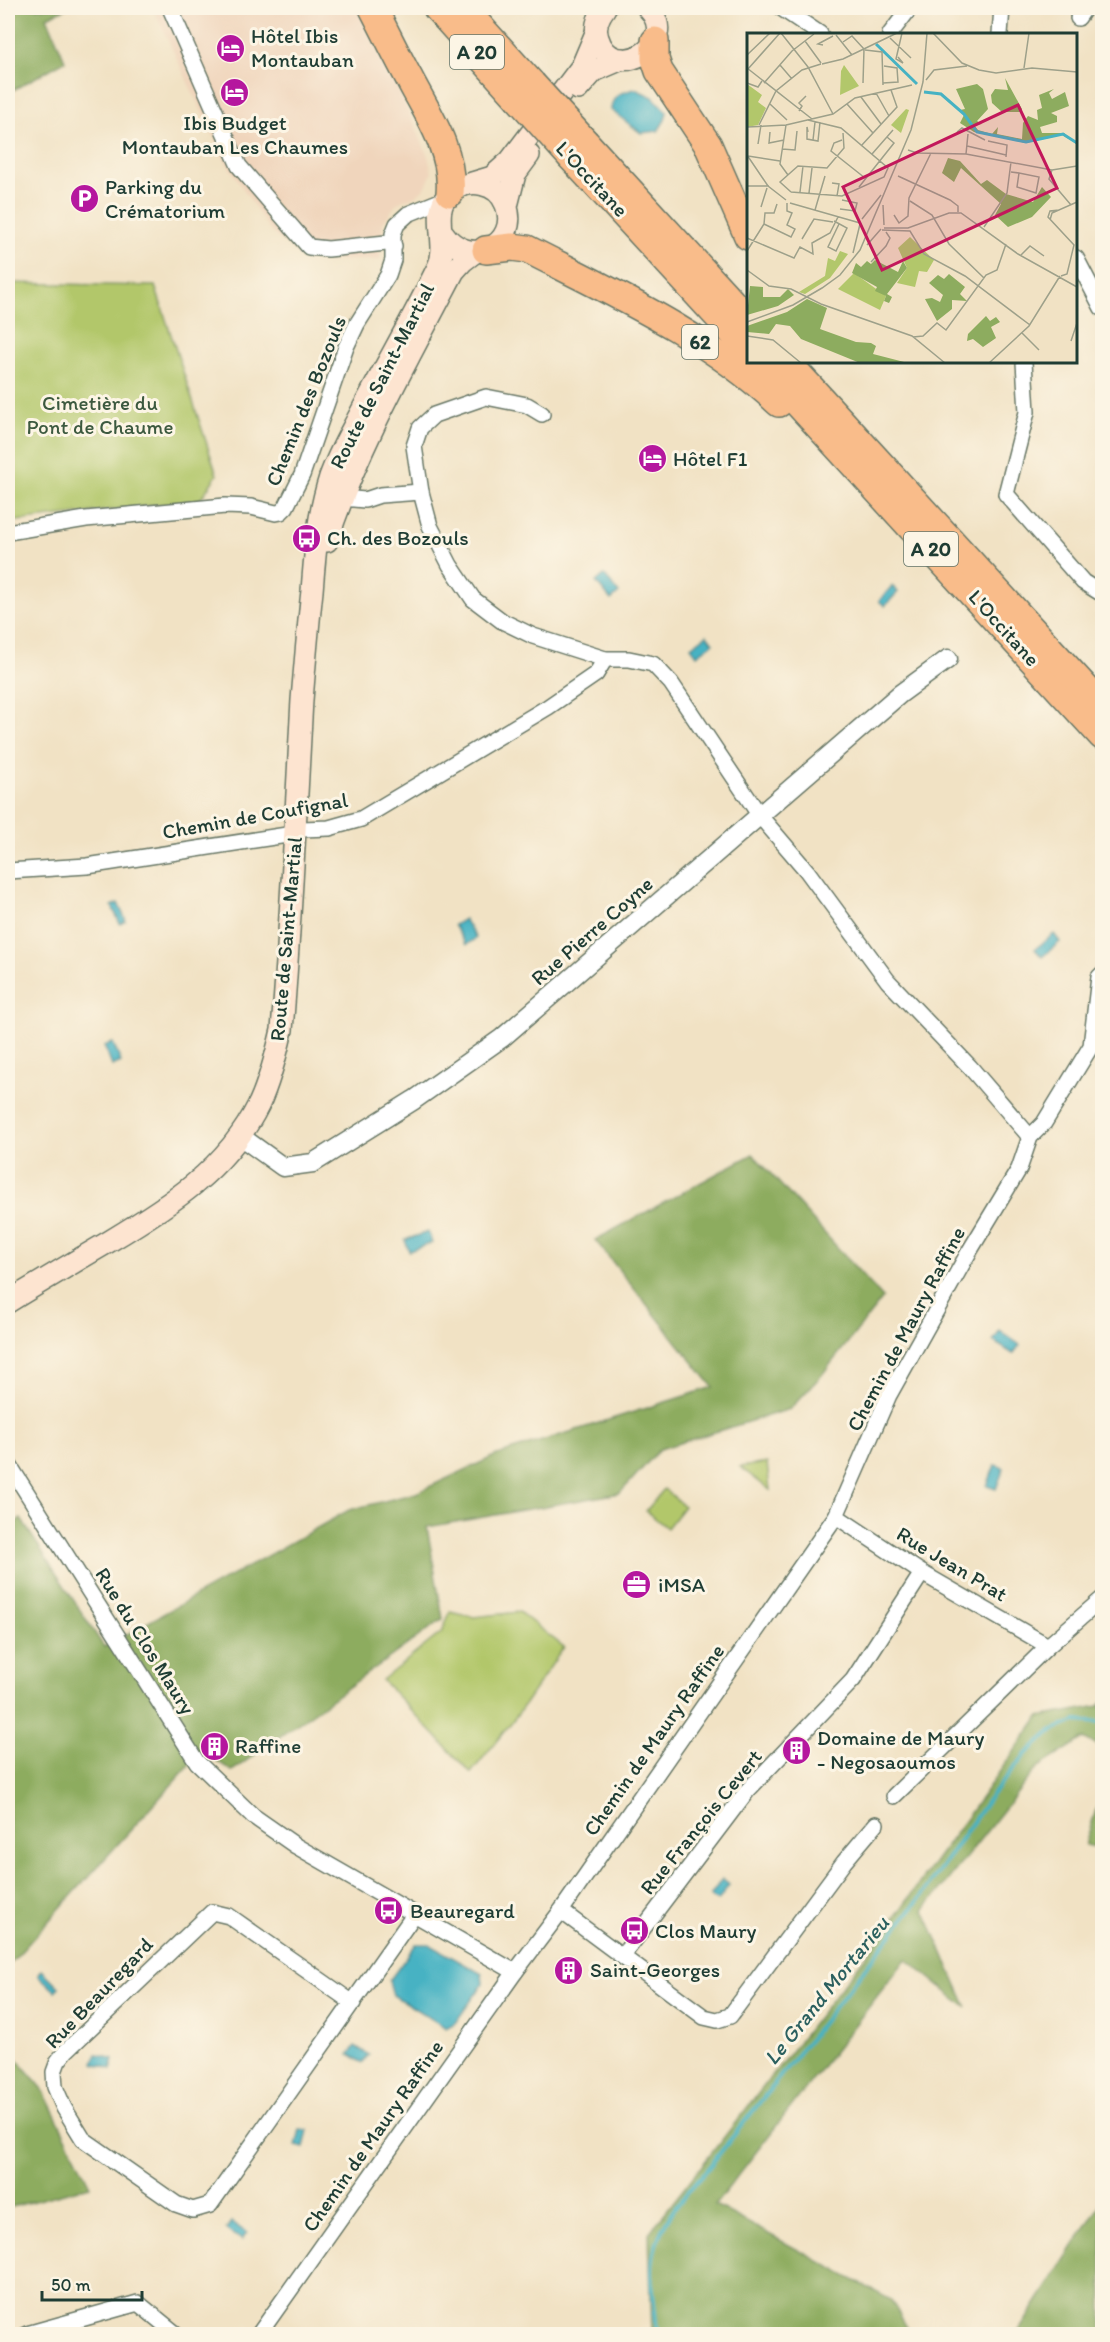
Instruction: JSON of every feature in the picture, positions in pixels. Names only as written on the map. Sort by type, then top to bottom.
[{"type":"highway","points":[[373,8],[428,114],[449,163],[455,192]]},
{"type":"highway","name":"L'Occitane","points":[[437,8],[524,91],[578,150],[747,348]]},
{"type":"highway","name":"L'Occitane","points":[[463,8],[524,91]]},
{"type":"highway","points":[[654,19],[655,59],[659,71],[708,145],[747,234]]},
{"type":"highway","name":"L'Occitane","points":[[578,150],[747,319]]},
{"type":"highway","name":"62","points":[[481,251],[512,247],[527,249],[661,318],[724,358],[777,401],[827,452],[888,488]]},
{"type":"highway","name":"L'Occitane","points":[[761,363],[888,488],[1102,706]]},
{"type":"highway","name":"L'Occitane","points":[[788,363],[888,488],[1102,736]]},
{"type":"highway","points":[[814,363],[867,433],[888,488]]},
{"type":"main road","points":[[455,192],[482,184],[493,188],[501,196],[507,206],[509,216],[503,237],[496,245],[481,251],[456,247],[442,231],[441,208],[455,192],[492,177],[510,161],[582,66],[596,33],[597,23],[605,8]]},
{"type":"main road","points":[[507,206],[515,174],[585,80],[605,64],[641,56],[654,19]]},
{"type":"main road","points":[[596,33],[604,50],[622,59]]},
{"type":"main road","name":"Route de Saint-Martial","points":[[8,1302],[156,1213],[189,1190],[216,1166],[240,1136],[258,1105],[271,1075],[282,1030],[306,633],[315,542],[330,478],[337,459],[440,264],[442,231]]},
{"type":"main road","name":"Route de Saint-Martial","points":[[312,590],[353,468],[454,271],[462,261],[481,251]]},
{"type":"main road","points":[[342,498],[337,481],[367,400]]},
{"type":"street","points":[[170,8],[239,166],[309,247],[328,249],[386,243],[394,246]]},
{"type":"street","points":[[781,8],[818,33]]},
{"type":"street","points":[[891,33],[910,8]]},
{"type":"street","points":[[1000,33],[1002,8]]},
{"type":"street","points":[[402,218],[455,192]]},
{"type":"street","points":[[402,218],[418,217],[429,221],[442,231]]},
{"type":"street","name":"Chemin des Bozouls","points":[[8,532],[86,519],[225,506],[281,512],[286,507],[302,475],[332,382],[350,338],[388,275],[393,260],[393,234],[402,218]]},
{"type":"street","points":[[1077,260],[1102,308]]},
{"type":"street","points":[[1089,281],[1102,272]]},
{"type":"street","points":[[1024,363],[1027,412],[1006,494],[1083,582],[1099,592],[1102,591]]},
{"type":"street","points":[[542,414],[527,405],[486,398],[434,415],[420,428],[414,446],[421,492],[430,526],[450,565],[473,599],[502,621],[533,636],[605,659],[628,658],[652,664],[671,683],[760,816],[807,871],[888,981],[970,1067],[1030,1137]]},
{"type":"street","points":[[353,468],[358,486],[380,495]]},
{"type":"street","points":[[342,498],[365,500],[380,495],[421,492]]},
{"type":"street","name":"Chemin de Coufignal","points":[[8,871],[87,866],[302,829],[343,826],[375,812],[548,707],[596,674],[605,659]]},
{"type":"street","name":"Rue Pierre Coyne","points":[[240,1136],[283,1167],[313,1163],[414,1100],[502,1038],[900,694],[948,659]]},
{"type":"street","name":"Chemin de Maury Raffine","points":[[259,2334],[515,1972],[561,1911],[836,1516],[889,1395],[969,1252],[1019,1169],[1030,1137],[1044,1123],[1091,1046],[1099,977],[1102,974]]},
{"type":"street","name":"Rue du Clos Maury","points":[[8,1463],[197,1762],[253,1816],[323,1862],[515,1972]]},
{"type":"street","name":"Rue Jean Prat","points":[[836,1516],[922,1573],[1048,1646]]},
{"type":"street","name":"Rue François Cevert","points":[[623,1956],[747,1791],[853,1680],[922,1573]]},
{"type":"street","points":[[894,1797],[1048,1646],[1102,1599]]},
{"type":"street","points":[[561,1911],[704,2017],[717,2020],[730,2016],[844,1862],[876,1824]]},
{"type":"street","name":"Rue Beauregard","points":[[353,2003],[229,1916],[212,1912],[66,2051],[58,2061],[54,2072],[55,2087],[64,2108],[83,2139],[176,2204],[193,2210],[210,2205],[353,2003],[414,1915]]},
{"type":"street","points":[[27,2334],[138,2303],[176,2334]]},
{"type":"shaded area","points":[[153,8],[356,8],[375,35],[428,156],[432,173],[426,186],[417,195],[397,203],[383,223],[380,260],[306,260],[271,232],[224,159]]},
{"type":"green space","points":[[8,8],[67,8],[47,17],[65,61],[8,93]]},
{"type":"green space","name":"Cimetière du Pont de Chaume","points":[[8,283],[155,286],[217,475],[200,500],[8,522]]},
{"type":"green space","points":[[753,1154],[883,1298],[821,1376],[790,1409],[660,1449],[620,1493],[427,1527],[443,1619],[232,1771],[202,1751],[8,1966],[8,1526],[21,1519],[104,1647],[349,1510],[416,1493],[497,1455],[713,1387],[595,1240]]},
{"type":"green space","points":[[767,1463],[770,1490],[740,1467]]},
{"type":"green space","points":[[664,1489],[684,1506],[667,1528],[646,1511]]},
{"type":"green space","points":[[450,1612],[473,1617],[519,1612],[564,1647],[518,1714],[471,1773],[382,1680],[442,1632]]},
{"type":"green space","points":[[1102,1703],[1102,1749],[1084,1738],[1037,1768],[924,1910],[967,2008],[906,1959],[715,2205],[891,2300],[911,2334],[652,2334],[649,2233],[882,1935],[1039,1717],[1099,1706]]},
{"type":"green space","points":[[1102,1791],[1102,1848],[1085,1845]]},
{"type":"green space","points":[[8,2049],[42,2088],[90,2186],[8,2208]]},
{"type":"green space","points":[[1102,2201],[1102,2334],[1017,2334]]},
{"type":"water","points":[[635,89],[653,97],[667,112],[658,131],[641,133],[611,110],[613,101],[618,95]]},
{"type":"water","points":[[604,575],[619,593],[611,600],[596,582]]},
{"type":"water","points":[[892,586],[898,592],[885,606],[879,601]]},
{"type":"water","points":[[707,635],[713,643],[697,655],[691,647]]},
{"type":"water","points":[[118,903],[126,921],[120,924],[112,906]]},
{"type":"water","points":[[464,919],[476,938],[466,945],[454,925]]},
{"type":"water","points":[[1054,934],[1060,942],[1042,957],[1035,949]]},
{"type":"water","points":[[113,1043],[121,1062],[112,1066],[104,1046]]},
{"type":"water","points":[[428,1232],[432,1243],[409,1251],[405,1240]]},
{"type":"water","points":[[1000,1331],[1020,1345],[1013,1354],[993,1341]]},
{"type":"water","points":[[995,1465],[1004,1468],[996,1489],[987,1486]]},
{"type":"water","points":[[722,1879],[729,1885],[718,1901],[710,1896]]},
{"type":"water","points":[[416,1944],[429,1944],[482,1974],[483,1984],[455,2023],[446,2028],[393,1995],[389,1981]]},
{"type":"water","points":[[42,1970],[59,1987],[55,1991],[38,1975]]},
{"type":"water","points":[[355,2046],[369,2055],[363,2063],[349,2054]]},
{"type":"water","points":[[97,2054],[114,2059],[111,2069],[94,2063]]},
{"type":"water","points":[[300,2129],[308,2130],[304,2148],[296,2146]]},
{"type":"water","points":[[231,2222],[247,2233],[242,2240],[226,2229]]},
{"type":"waterway","name":"Le Grand Mortarieu","points":[[657,2334],[652,2281],[653,2258],[656,2244],[668,2218],[921,1897],[990,1797],[1026,1754],[1053,1730],[1076,1721],[1102,1723]]},
{"type":"place","name":"Hôtel Ibis Montauban","points":[[230,48]]},
{"type":"place","name":"Ibis Budget Montauban Les Chaumes","points":[[235,92]]},
{"type":"place","name":"Parking du Crématorium","points":[[84,199]]},
{"type":"place","name":"Hôtel F1","points":[[652,459]]},
{"type":"place","name":"Ch. des Bozouls","points":[[306,538]]},
{"type":"place","name":"iMSA","points":[[637,1585]]},
{"type":"place","name":"Raffine","points":[[214,1746]]},
{"type":"place","name":"Domaine de Maury - Negosaoumos","points":[[796,1750]]},
{"type":"place","name":"Beauregard","points":[[389,1911]]},
{"type":"place","name":"Clos Maury","points":[[634,1931]]},
{"type":"place","name":"Saint-Georges","points":[[569,1970]]}]
